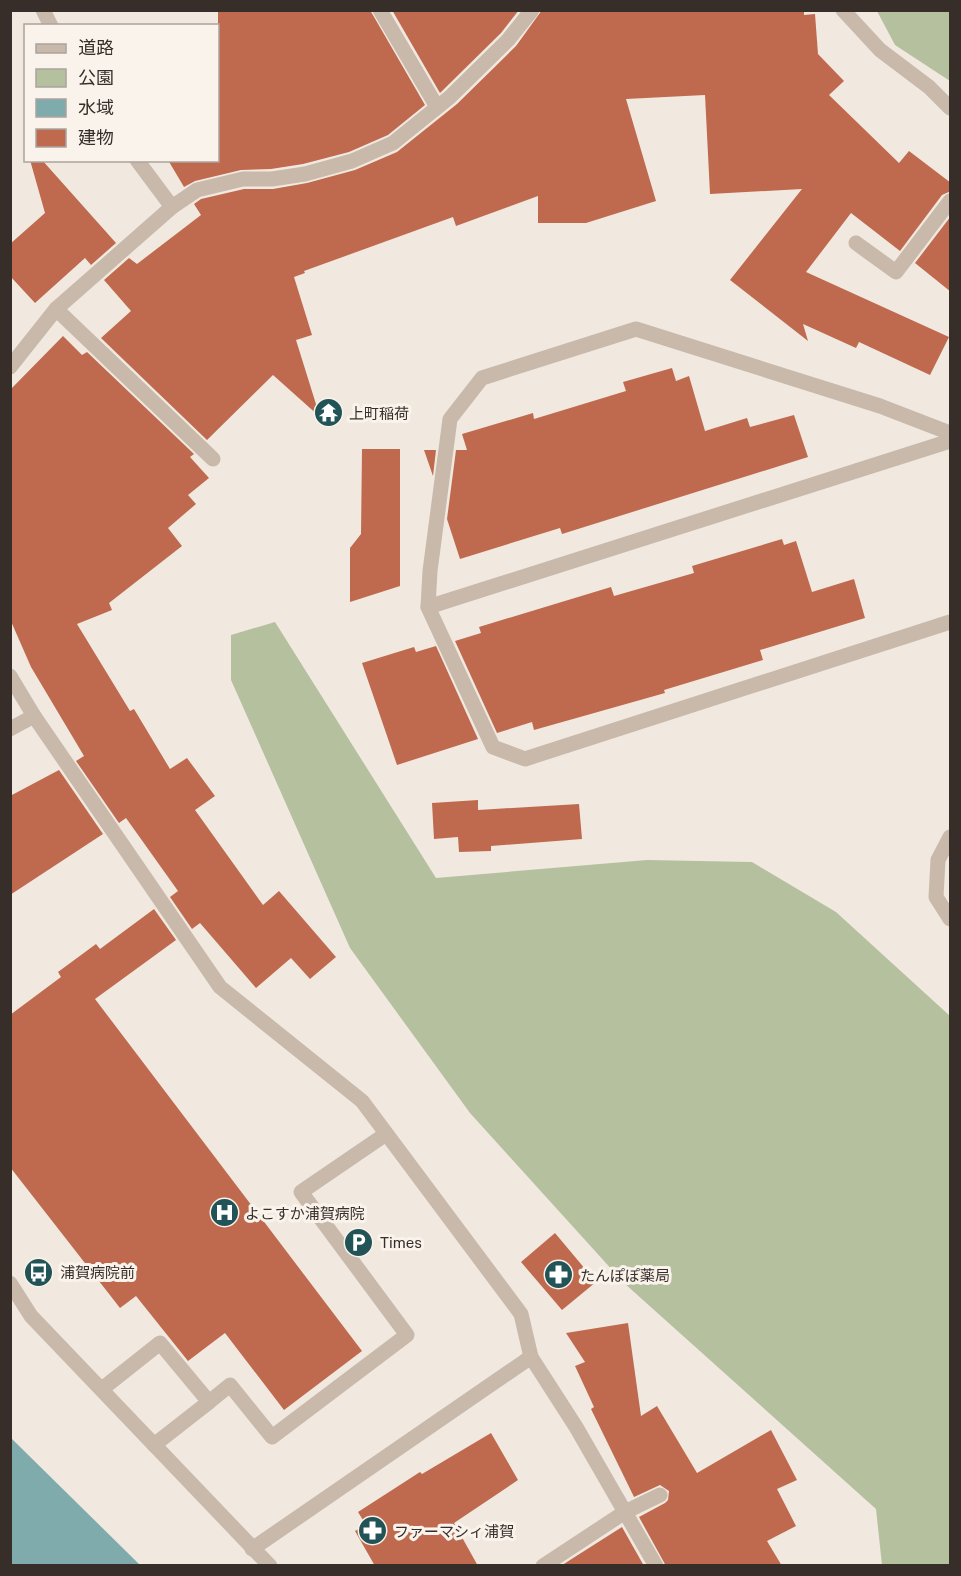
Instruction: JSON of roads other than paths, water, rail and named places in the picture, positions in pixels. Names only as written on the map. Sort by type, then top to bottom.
[{"type":"street","points":[[43,10],[50,24]]},
{"type":"street","points":[[380,10],[437,107]]},
{"type":"street","points":[[10,367],[56,309],[172,207],[197,190],[243,179],[272,179],[305,174],[352,161],[393,144],[437,107],[508,40],[532,10]]},
{"type":"street","points":[[843,10],[880,50],[929,87],[951,108]]},
{"type":"street","points":[[138,162],[172,207]]},
{"type":"street","points":[[856,243],[896,272],[951,201]]},
{"type":"street","points":[[56,309],[213,459]]},
{"type":"street","points":[[951,433],[880,406],[636,329],[482,378],[450,419],[431,561],[428,607],[493,747],[525,759],[951,622]]},
{"type":"street","points":[[428,607],[951,441]]},
{"type":"street","points":[[10,676],[34,716],[219,987],[362,1101],[521,1314],[531,1357],[656,1566]]},
{"type":"street","points":[[10,729],[34,716]]},
{"type":"street","points":[[951,837],[938,860],[936,897],[951,919]]},
{"type":"street","points":[[154,1445],[230,1385],[272,1437],[407,1335],[301,1192],[386,1134]]},
{"type":"street","points":[[10,1283],[31,1316],[270,1566]]},
{"type":"street","points":[[102,1389],[160,1343],[209,1402]]},
{"type":"street","points":[[252,1549],[531,1357]]},
{"type":"street","points":[[543,1566],[625,1512],[660,1495]]},
{"type":"water","points":[[11,1438],[140,1565],[11,1565]]},
{"type":"place","name":"上町稲荷","points":[[328,413]]},
{"type":"place","name":"よこすか浦賀病院","points":[[224,1213]]},
{"type":"place","name":"Times","points":[[359,1242]]},
{"type":"place","name":"浦賀病院前","points":[[39,1272]]},
{"type":"place","name":"たんぽぽ薬局","points":[[559,1275]]},
{"type":"place","name":"ファーマシィ浦賀","points":[[373,1531]]}]
